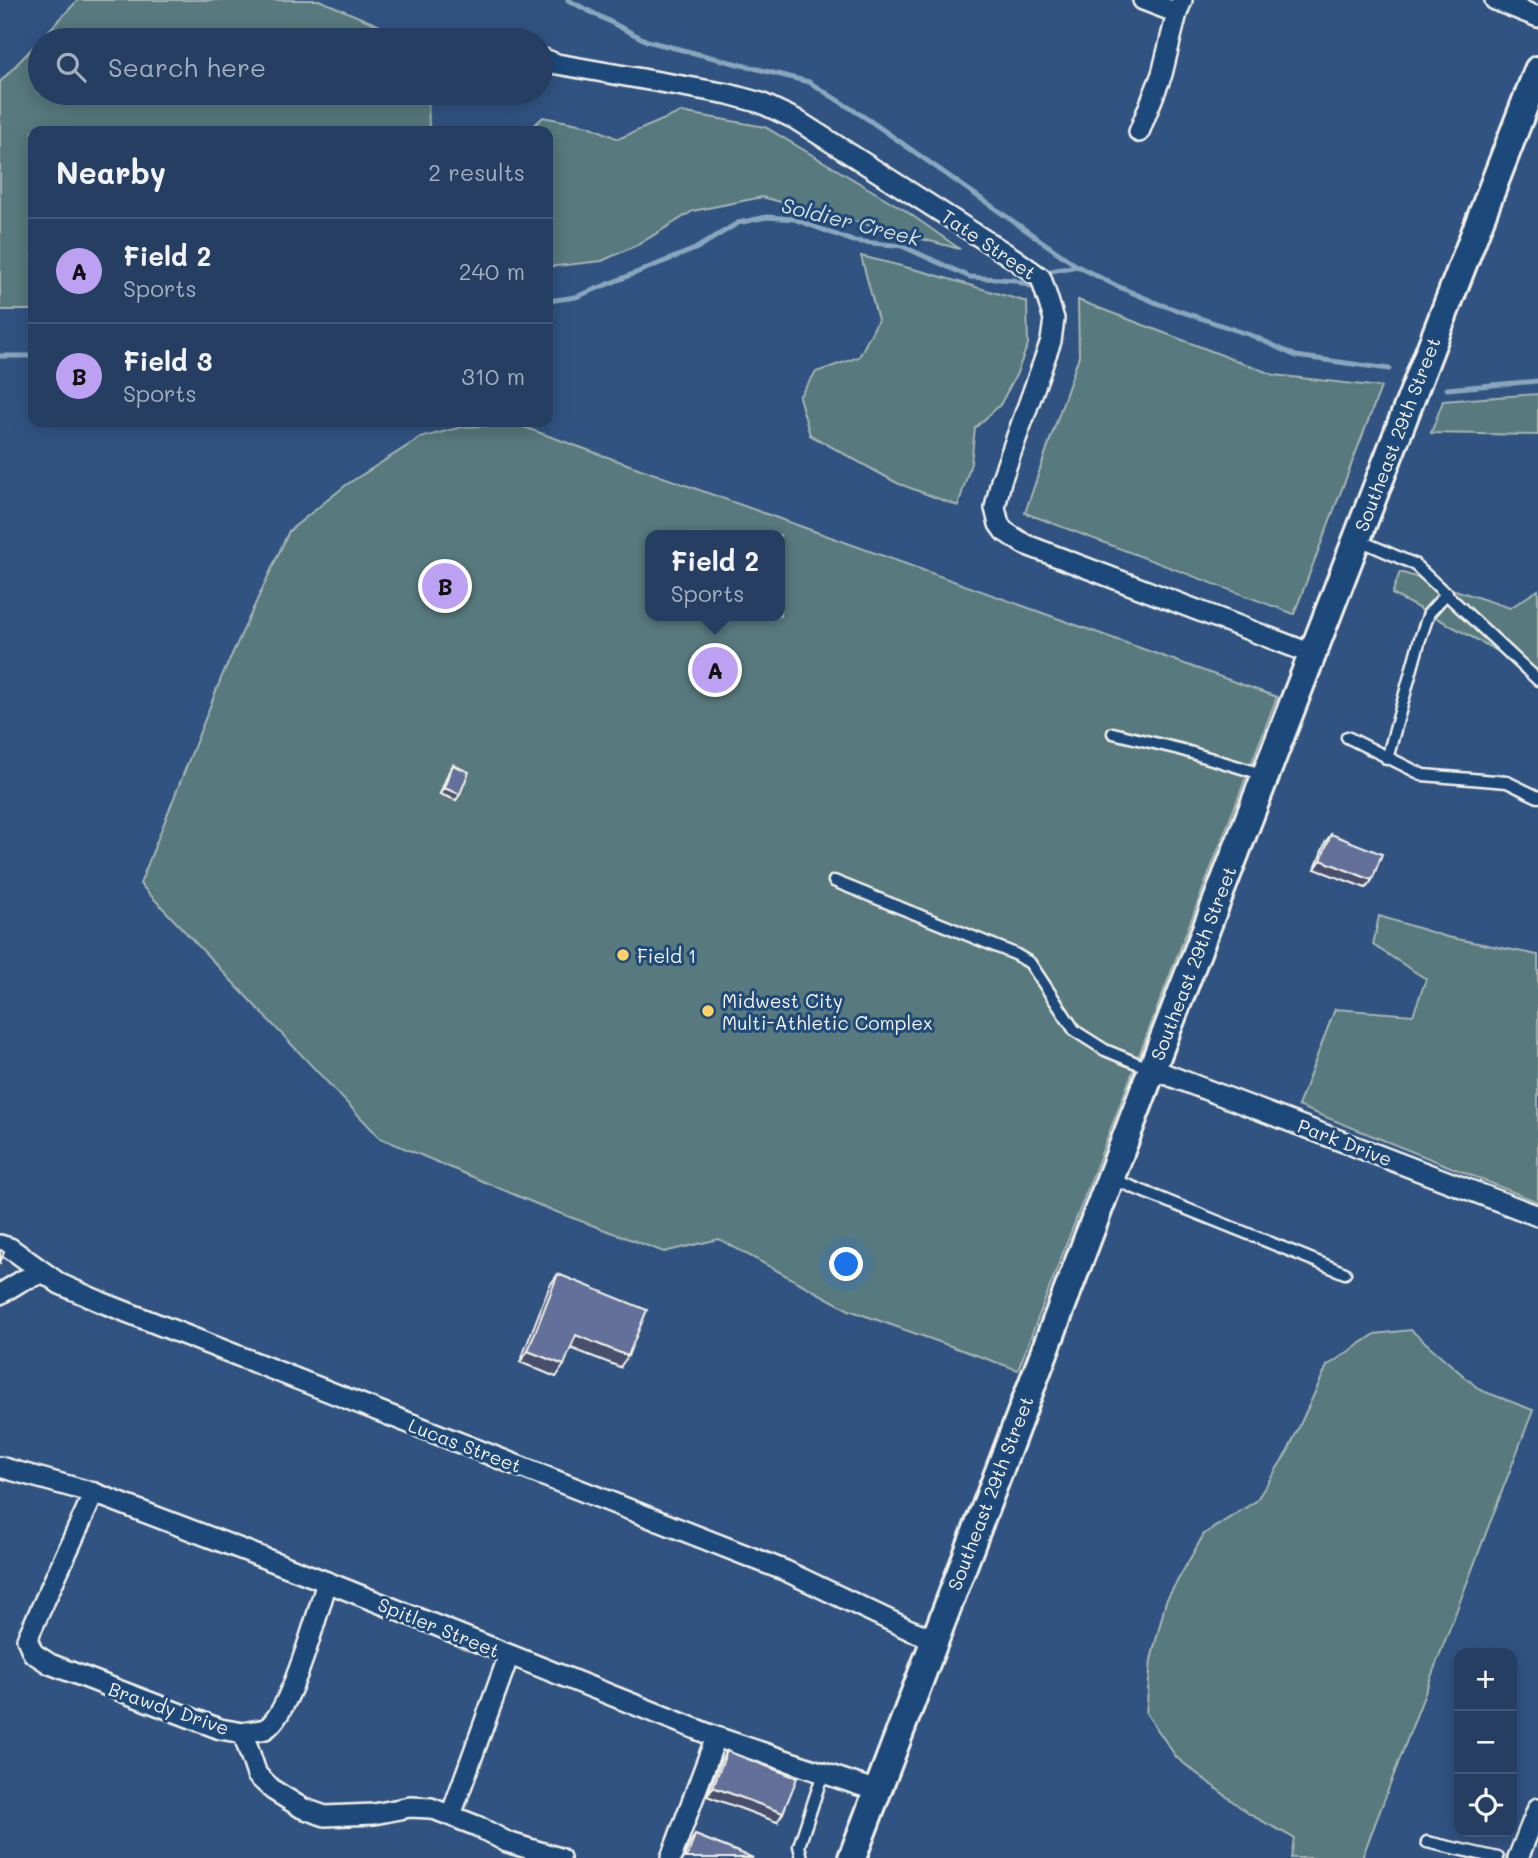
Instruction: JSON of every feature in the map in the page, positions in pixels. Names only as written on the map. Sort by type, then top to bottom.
[{"type":"main road","name":"Southeast 29th Street","points":[[852,1858],[1110,1178],[1538,70]]},
{"type":"street","points":[[1139,132],[1162,74],[1180,7],[1143,0]]},
{"type":"street","points":[[1494,0],[1538,16]]},
{"type":"street","name":"Tate Street","points":[[553,62],[728,94],[776,109],[848,152],[1041,278],[1055,319],[1051,341],[1001,481],[995,508],[999,524],[1004,531],[1024,544],[1312,654]]},
{"type":"street","name":"Park Drive","points":[[1152,1069],[1538,1216]]},
{"type":"street","name":"Lucas Street","points":[[0,1245],[9,1248],[60,1284],[102,1302],[786,1572],[934,1639]]},
{"type":"street","points":[[0,1294],[23,1280],[43,1273]]},
{"type":"street","name":"Spitler Street","points":[[0,1467],[94,1493],[327,1582],[716,1737],[877,1791]]},
{"type":"street","name":"Brawdy Drive","points":[[94,1493],[27,1639],[33,1653],[50,1664],[208,1724],[243,1733],[257,1774],[273,1790],[313,1812],[324,1816],[352,1816],[410,1807],[431,1808],[507,1842],[559,1858]]},
{"type":"street","points":[[243,1733],[266,1728],[278,1714],[297,1675],[327,1582]]},
{"type":"street","points":[[451,1815],[509,1655]]},
{"type":"street","points":[[671,1858],[716,1737]]},
{"type":"street","points":[[1518,1858],[1538,1808]]},
{"type":"lane","points":[[1357,539],[1414,564],[1538,680]]},
{"type":"lane","points":[[1387,759],[1419,639],[1429,613],[1447,593]]},
{"type":"lane","points":[[1113,733],[1179,749],[1265,775]]},
{"type":"lane","points":[[1347,737],[1423,775],[1449,775],[1507,782],[1538,797]]},
{"type":"lane","points":[[834,881],[1015,954],[1030,964],[1075,1031],[1105,1050],[1152,1069]]},
{"type":"lane","points":[[1110,1178],[1345,1273]]},
{"type":"lane","points":[[802,1858],[799,1846],[823,1773]]},
{"type":"lane","points":[[1427,1842],[1498,1858]]},
{"type":"green space","points":[[78,0],[319,0],[385,28],[51,28]]},
{"type":"green space","points":[[28,53],[28,105],[428,105],[429,126],[28,126],[28,310],[0,310],[0,82]]},
{"type":"green space","points":[[681,112],[765,127],[903,209],[960,249],[762,197],[693,211],[639,244],[602,261],[553,266],[553,126],[533,126],[543,117],[589,126],[618,139]]},
{"type":"green space","points":[[861,256],[1027,302],[1028,344],[1000,405],[975,428],[971,463],[958,506],[897,483],[810,435],[799,397],[816,372],[859,357],[878,320]]},
{"type":"green space","points":[[1078,300],[1274,375],[1381,387],[1294,614],[1025,513],[1079,356]]},
{"type":"green space","points":[[1538,394],[1538,435],[1431,433],[1443,401]]},
{"type":"green space","name":"Midwest City Multi-Athletic Complex","points":[[462,427],[524,427],[1277,697],[1018,1370],[849,1310],[719,1239],[664,1252],[546,1208],[380,1138],[140,884],[222,676],[289,531],[346,485],[420,438]]},
{"type":"green space","points":[[1400,572],[1510,608],[1538,590],[1538,679],[1509,657],[1392,594]]},
{"type":"green space","points":[[1379,916],[1447,937],[1538,955],[1538,1202],[1298,1106],[1335,1009],[1413,1015],[1426,979],[1373,945]]},
{"type":"green space","points":[[1411,1330],[1480,1390],[1533,1410],[1362,1858],[1291,1858],[1294,1838],[1249,1814],[1177,1758],[1146,1713],[1151,1660],[1166,1601],[1204,1534],[1256,1501],[1288,1451],[1327,1366],[1375,1334]]},
{"type":"building","points":[[453,765],[469,772],[460,794],[444,788]]},
{"type":"building","points":[[1331,834],[1382,854],[1372,880],[1321,860]]},
{"type":"building","points":[[558,1274],[647,1310],[628,1356],[576,1335],[564,1365],[528,1351]]},
{"type":"building","points":[[727,1751],[797,1778],[783,1813],[713,1787]]},
{"type":"building","points":[[695,1835],[753,1858],[685,1858]]},
{"type":"waterway","points":[[568,0],[647,41],[809,82],[869,120],[1077,266],[1117,286],[1159,304],[1253,336],[1296,356],[1389,369]]},
{"type":"waterway","name":"Soldier Creek","points":[[553,300],[576,297],[695,249],[738,223],[767,217],[794,219],[853,241],[902,246],[970,277],[1014,280],[1032,287]]},
{"type":"waterway","name":"Soldier Creek","points":[[1046,272],[1077,266]]},
{"type":"waterway","name":"Soldier Creek","points":[[0,356],[28,356]]},
{"type":"waterway","name":"Soldier Creek","points":[[1447,389],[1538,381]]},
{"type":"place","name":"Field 3","points":[[445,586]]},
{"type":"place","name":"Field 2","points":[[715,670]]},
{"type":"place","name":"Field 1","points":[[623,955]]},
{"type":"place","name":"Midwest City Multi-Athletic Complex","points":[[708,1011]]}]
